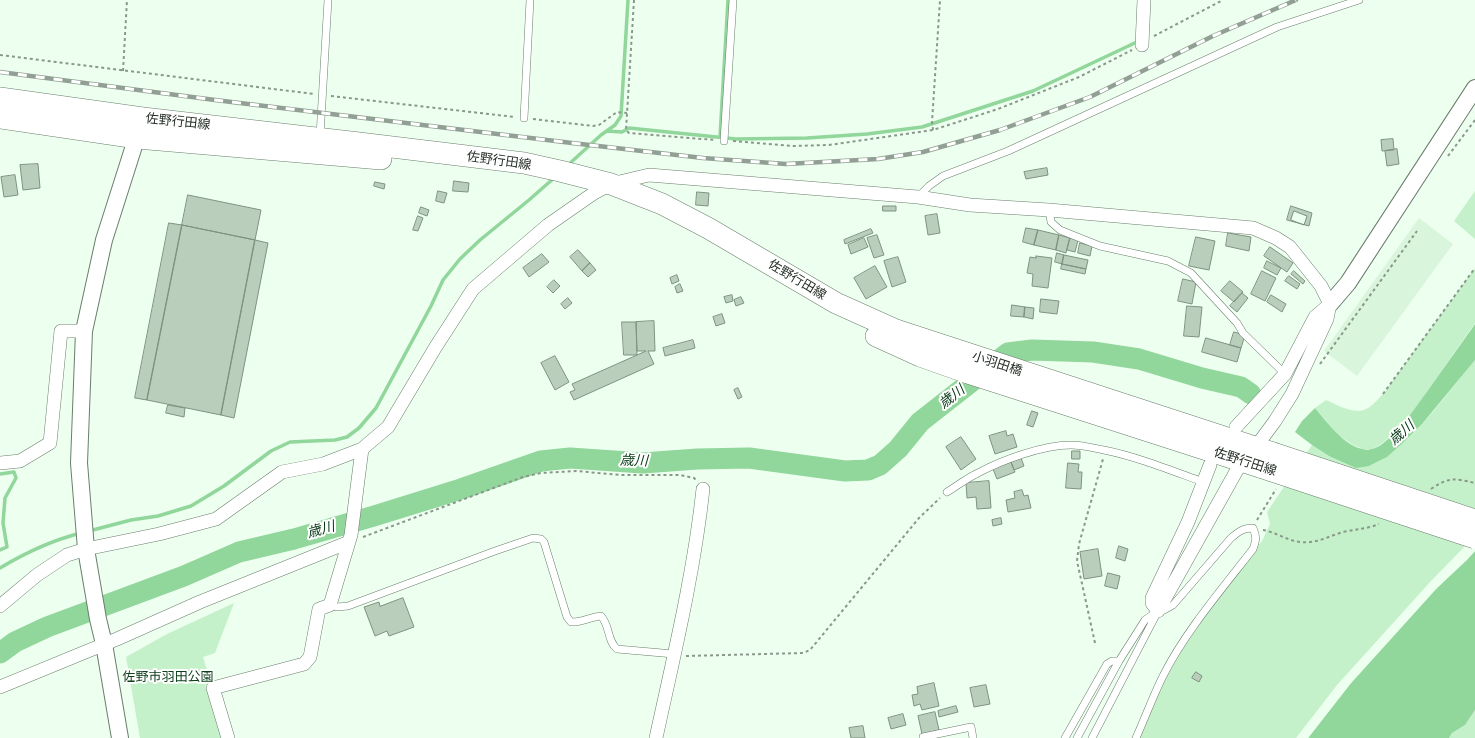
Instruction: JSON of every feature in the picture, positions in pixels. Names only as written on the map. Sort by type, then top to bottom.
[{"type":"main road","name":"佐野行田線","points":[[0,98],[140,128],[521,176],[553,182],[603,188]]},
{"type":"main road","name":"佐野行田線","points":[[0,118],[140,128],[319,138],[524,163],[560,171],[603,188],[662,204],[708,228],[836,303],[953,358]]},
{"type":"main road","name":"小羽田橋","points":[[953,358],[1035,376]]},
{"type":"main road","name":"小羽田橋","points":[[953,358],[1014,388]]},
{"type":"main road","name":"佐野行田線","points":[[1035,376],[1475,538]]},
{"type":"main road","name":"佐野行田線","points":[[1014,388],[1475,520]]},
{"type":"street","points":[[1142,45],[1144,0]]},
{"type":"street","points":[[1236,427],[1285,374],[1315,317],[1330,304],[1348,283],[1475,88]]},
{"type":"street","points":[[120,738],[86,551],[79,463],[84,331],[104,240],[140,128]]},
{"type":"street","points":[[0,606],[43,571],[67,555],[216,519],[282,472],[323,464],[362,449],[388,427],[435,348],[473,289],[548,225],[603,188],[649,175],[918,198],[970,205],[1049,210],[1253,228],[1276,238],[1290,247],[1321,286],[1330,304],[1327,319],[1292,394],[1275,421],[1258,457],[1158,611],[1152,604],[1152,598],[1188,522],[1210,465]]},
{"type":"street","points":[[0,462],[20,461],[50,443],[61,331],[84,331]]},
{"type":"street","points":[[228,738],[213,688],[304,664],[310,657],[319,609],[330,605],[350,539],[362,449]]},
{"type":"street","points":[[656,738],[689,586],[703,489]]},
{"type":"street","points":[[0,687],[103,641],[350,539]]},
{"type":"lane","points":[[319,138],[328,0]]},
{"type":"lane","points":[[524,118],[530,0]]},
{"type":"lane","points":[[724,141],[733,0]]},
{"type":"lane","points":[[918,198],[929,186],[943,176],[1008,151],[1277,27],[1359,0]]},
{"type":"lane","points":[[1049,210],[1051,222],[1060,230],[1100,246],[1168,261],[1191,273],[1237,323],[1243,333],[1285,374]]},
{"type":"lane","points":[[947,492],[977,473],[1000,463],[1024,454],[1071,445],[1121,454],[1203,482]]},
{"type":"lane","points":[[1077,738],[1118,661],[1145,620],[1158,611],[1164,610],[1173,605],[1231,538],[1246,528],[1253,528],[1256,535],[1256,540],[1253,549],[1202,615],[1163,676],[1136,738]]},
{"type":"lane","points":[[330,605],[337,607],[348,606],[495,551],[538,538],[544,542],[567,617],[571,622],[601,616],[605,622],[613,646],[617,649],[674,654]]},
{"type":"lane","points":[[1092,738],[1158,611]]},
{"type":"lane","points":[[1064,738],[1107,664],[1112,661],[1118,661]]},
{"type":"lane","points":[[923,737],[971,727],[973,738]]},
{"type":"path","points":[[123,71],[127,0]]},
{"type":"path","points":[[634,0],[626,130],[629,133],[792,146],[828,144],[933,130],[998,109],[1080,77],[1142,45],[1149,38],[1223,0]]},
{"type":"path","points":[[933,130],[932,122],[940,0]]},
{"type":"path","points":[[1320,365],[1417,231]]},
{"type":"path","points":[[1383,394],[1475,268]]},
{"type":"path","points":[[1095,643],[1078,561],[1079,544],[1105,451]]},
{"type":"path","points":[[350,539],[541,473],[576,470],[621,475],[680,475],[694,478],[703,489]]},
{"type":"path","points":[[1253,528],[1276,489]]},
{"type":"path","points":[[674,654],[686,656],[803,653],[810,650],[919,518],[929,507],[947,492]]},
{"type":"shaded area","points":[[1419,218],[1453,244],[1357,376],[1324,351]]},
{"type":"green space","points":[[1475,191],[1475,239],[1454,221]]},
{"type":"green space","points":[[1475,268],[1475,323],[1415,409],[1396,432],[1380,445],[1372,449],[1363,449],[1353,445],[1338,435],[1315,408],[1326,400],[1351,410],[1362,411],[1369,408],[1383,394]]},
{"type":"green space","points":[[1475,360],[1475,536],[1431,581],[1337,685],[1296,738],[1138,738],[1163,676],[1239,567],[1262,541],[1270,524],[1267,512],[1312,445],[1329,456],[1369,466],[1381,460],[1388,456],[1412,435]]},
{"type":"green space","name":"佐野市羽田公園","points":[[234,603],[215,653],[203,657],[211,683],[205,685],[221,738],[140,738],[126,657],[167,634]]},
{"type":"green space","points":[[1475,710],[1475,738],[1449,738],[1452,733],[1465,725]]},
{"type":"water","points":[[1475,324],[1475,360],[1422,424],[1387,457],[1369,466],[1356,468],[1329,456],[1295,432],[1302,421],[1315,408],[1336,433],[1356,447],[1368,450],[1381,445],[1395,433],[1407,419]]},
{"type":"water","points":[[1475,551],[1475,710],[1465,725],[1452,733],[1449,738],[1308,738],[1351,683],[1436,589]]},
{"type":"pier","points":[[1475,549],[1467,560],[1436,589],[1351,683],[1308,738],[1306,738],[1350,681],[1435,588]]},
{"type":"building","points":[[1393,139],[1394,150],[1382,151],[1381,140]]},
{"type":"building","points":[[1397,149],[1399,164],[1387,166],[1385,151]]},
{"type":"building","points":[[38,164],[40,188],[23,190],[20,165]]},
{"type":"building","points":[[1047,168],[1048,175],[1026,179],[1024,172]]},
{"type":"building","points":[[15,175],[18,195],[4,197],[1,177]]},
{"type":"building","points":[[454,181],[469,183],[468,192],[453,191]]},
{"type":"building","points":[[375,182],[385,184],[384,189],[374,186]]},
{"type":"building","points":[[438,191],[447,193],[444,203],[436,201]]},
{"type":"building","points":[[697,192],[709,193],[708,206],[696,205]]},
{"type":"building","points":[[188,195],[261,210],[255,240],[182,225]]},
{"type":"building","points":[[883,206],[896,206],[896,211],[883,211]]},
{"type":"building","points":[[1291,206],[1312,213],[1309,226],[1287,220]]},
{"type":"building","points":[[421,207],[429,210],[427,216],[419,213]]},
{"type":"building","points":[[1294,211],[1307,216],[1304,225],[1291,220]]},
{"type":"building","points":[[937,214],[940,233],[928,235],[925,216]]},
{"type":"building","points":[[418,216],[423,218],[418,231],[413,230]]},
{"type":"building","points":[[169,223],[182,225],[147,400],[135,398]]},
{"type":"building","points":[[182,225],[255,240],[221,415],[147,400]]},
{"type":"building","points":[[1026,228],[1038,230],[1034,245],[1023,242]]},
{"type":"building","points":[[871,229],[873,233],[845,244],[844,240]]},
{"type":"building","points":[[1038,230],[1059,235],[1056,250],[1034,245]]},
{"type":"building","points":[[1228,233],[1251,237],[1249,251],[1226,246]]},
{"type":"building","points":[[877,235],[884,255],[874,258],[867,238]]},
{"type":"building","points":[[1059,235],[1070,238],[1066,253],[1056,250]]},
{"type":"building","points":[[1196,237],[1215,241],[1209,270],[1189,266]]},
{"type":"building","points":[[864,238],[868,247],[851,254],[848,245]]},
{"type":"building","points":[[1070,238],[1078,240],[1075,252],[1067,250]]},
{"type":"building","points":[[255,240],[268,243],[234,418],[221,415]]},
{"type":"building","points":[[1080,243],[1092,246],[1090,256],[1078,253]]},
{"type":"building","points":[[1270,247],[1293,263],[1287,272],[1264,256]]},
{"type":"building","points":[[578,250],[590,263],[582,271],[570,257]]},
{"type":"building","points":[[1057,253],[1064,255],[1062,264],[1055,262]]},
{"type":"building","points":[[542,254],[549,262],[529,277],[523,268]]},
{"type":"building","points":[[1064,255],[1088,260],[1086,269],[1062,264]]},
{"type":"building","points":[[1036,256],[1052,258],[1048,288],[1032,286],[1033,274],[1027,273],[1030,257],[1036,258]]},
{"type":"building","points":[[898,257],[906,282],[892,287],[884,261]]},
{"type":"building","points":[[1267,261],[1281,268],[1277,275],[1264,268]]},
{"type":"building","points":[[590,263],[596,270],[588,277],[582,271]]},
{"type":"building","points":[[1062,264],[1086,269],[1085,274],[1061,269]]},
{"type":"building","points":[[875,266],[887,287],[866,299],[854,278]]},
{"type":"building","points":[[1262,271],[1276,278],[1265,301],[1251,294]]},
{"type":"building","points":[[1294,271],[1305,281],[1303,284],[1291,274]]},
{"type":"building","points":[[677,275],[679,281],[672,284],[670,278]]},
{"type":"building","points":[[1289,276],[1300,284],[1297,289],[1285,281]]},
{"type":"building","points":[[1183,279],[1196,282],[1192,304],[1178,301]]},
{"type":"building","points":[[554,280],[560,286],[553,293],[547,287]]},
{"type":"building","points":[[1230,281],[1243,292],[1234,302],[1221,291]]},
{"type":"building","points":[[680,284],[683,291],[677,293],[675,287]]},
{"type":"building","points":[[1242,293],[1248,298],[1237,312],[1230,306]]},
{"type":"building","points":[[732,295],[733,301],[726,303],[724,297]]},
{"type":"building","points":[[1271,295],[1286,304],[1282,312],[1267,302]]},
{"type":"building","points":[[741,297],[744,303],[736,306],[734,300]]},
{"type":"building","points":[[568,298],[572,303],[565,309],[561,304]]},
{"type":"building","points":[[1041,299],[1059,301],[1057,314],[1040,312]]},
{"type":"building","points":[[1012,305],[1025,307],[1024,317],[1011,316]]},
{"type":"building","points":[[1187,306],[1202,307],[1199,337],[1184,336]]},
{"type":"building","points":[[1025,307],[1034,308],[1033,319],[1024,317]]},
{"type":"building","points":[[722,314],[725,323],[716,326],[713,317]]},
{"type":"building","points":[[654,321],[655,351],[648,351],[654,364],[574,400],[570,392],[575,390],[572,384],[646,351],[637,351],[636,322]]},
{"type":"building","points":[[622,322],[636,322],[637,355],[624,355]]},
{"type":"building","points":[[1234,332],[1245,335],[1241,348],[1230,345]]},
{"type":"building","points":[[1206,338],[1241,348],[1237,362],[1202,352]]},
{"type":"building","points":[[693,340],[695,348],[665,356],[663,348]]},
{"type":"building","points":[[555,356],[569,382],[555,390],[541,363]]},
{"type":"building","points":[[738,388],[742,397],[738,399],[734,390]]},
{"type":"building","points":[[168,405],[185,408],[184,417],[166,413]]},
{"type":"building","points":[[1032,411],[1038,413],[1033,427],[1027,425]]},
{"type":"building","points":[[1006,431],[1007,436],[1013,434],[1017,447],[995,454],[989,436]]},
{"type":"building","points":[[961,437],[976,459],[961,470],[946,447]]},
{"type":"building","points":[[1072,451],[1080,451],[1080,459],[1072,459]]},
{"type":"building","points":[[1021,458],[1024,466],[1014,470],[1011,462]]},
{"type":"building","points":[[1011,462],[1015,472],[997,479],[993,469]]},
{"type":"building","points":[[1068,463],[1079,464],[1078,472],[1082,472],[1081,489],[1066,488]]},
{"type":"building","points":[[989,481],[991,508],[977,509],[976,497],[967,498],[966,483]]},
{"type":"building","points":[[1022,490],[1024,496],[1028,495],[1031,508],[1008,512],[1006,500],[1015,498],[1014,492]]},
{"type":"building","points":[[1001,518],[1002,524],[993,526],[992,520]]},
{"type":"building","points":[[1119,546],[1128,549],[1125,561],[1116,558]]},
{"type":"building","points":[[1098,549],[1102,576],[1084,579],[1080,552]]},
{"type":"building","points":[[1108,573],[1120,576],[1117,589],[1105,586]]},
{"type":"building","points":[[403,598],[414,627],[389,636],[387,631],[375,636],[364,607],[379,602],[380,606]]},
{"type":"building","points":[[1196,672],[1202,676],[1199,682],[1192,678]]},
{"type":"building","points":[[934,683],[939,706],[922,710],[920,704],[914,706],[912,695],[918,694],[917,687]]},
{"type":"building","points":[[986,685],[990,704],[974,707],[970,688]]},
{"type":"building","points":[[956,706],[958,712],[939,717],[938,711]]},
{"type":"building","points":[[935,712],[939,730],[922,734],[918,716]]},
{"type":"building","points":[[903,714],[906,725],[891,729],[888,718]]},
{"type":"building","points":[[863,726],[865,738],[851,738],[849,728]]},
{"type":"waterway","points":[[568,165],[601,135],[615,125],[621,116],[628,0]]},
{"type":"waterway","points":[[720,137],[728,0]]},
{"type":"waterway","points":[[607,131],[622,132],[629,128],[736,139],[807,138],[867,134],[922,127],[1033,91],[1139,41]]},
{"type":"waterway","points":[[89,531],[131,520],[158,516],[191,506],[224,486],[271,451],[290,442],[335,440],[347,437],[359,428],[376,408],[431,306],[443,280],[460,259],[480,240],[554,178]]},
{"type":"waterway","name":"歳川","points":[[0,653],[15,642],[47,627],[184,576],[239,552],[294,539],[374,516],[461,489],[541,461],[570,458],[643,463],[697,459],[749,458],[845,471],[868,470],[880,465],[898,449],[920,422],[1008,353],[1032,350],[1093,352],[1139,359],[1202,378],[1241,387],[1251,394]]},
{"type":"waterway","points":[[0,474],[14,472],[16,478],[5,498],[3,523],[7,547],[0,550]]},
{"type":"waterway","points":[[0,568],[39,548],[60,539],[81,533]]},
{"type":"railway","points":[[0,72],[215,100],[703,158],[786,164],[878,159],[923,152],[1000,130],[1090,97],[1213,36],[1296,0]]}]
